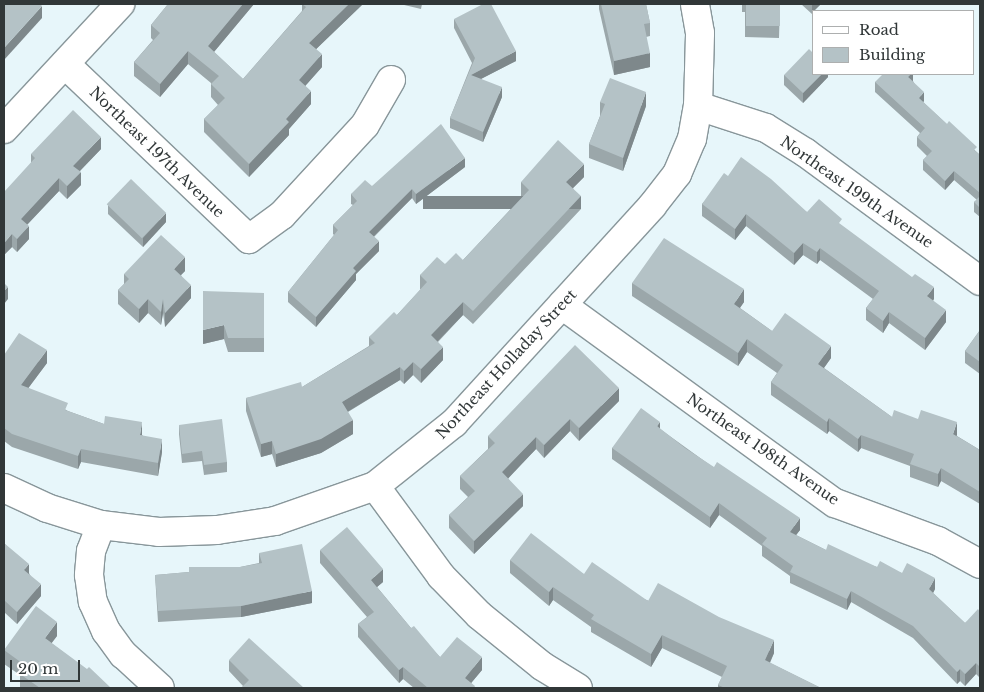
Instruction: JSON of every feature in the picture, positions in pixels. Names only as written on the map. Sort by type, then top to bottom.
[{"type":"street","points":[[4,130],[120,4]]},
{"type":"street","name":"Northeast Holladay Street","points":[[4,488],[47,508],[101,525],[159,532],[218,530],[275,521],[331,504],[375,486],[454,423],[652,206],[677,174],[692,139],[698,106],[700,33],[695,4]]},
{"type":"street","name":"Northeast 197th Avenue","points":[[65,64],[249,239],[282,215],[365,125],[391,80]]},
{"type":"street","name":"Northeast 199th Avenue","points":[[698,106],[766,128],[806,152],[980,281]]},
{"type":"street","name":"Northeast 198th Avenue","points":[[562,305],[835,502],[938,540],[980,564]]},
{"type":"street","points":[[375,486],[441,576],[479,615],[542,666],[578,688]]},
{"type":"street","points":[[101,525],[90,559],[89,575],[93,602],[106,631],[123,654],[160,688]]},
{"type":"building","points":[[4,4],[40,4],[42,6],[4,48]]},
{"type":"building","points":[[168,4],[243,4],[208,46],[243,79],[306,7],[302,4],[349,4],[309,43],[322,54],[299,80],[311,91],[286,119],[289,122],[249,164],[204,119],[225,98],[211,84],[219,76],[188,51],[160,84],[134,62],[160,33],[151,25]]},
{"type":"building","points":[[483,4],[491,4],[516,51],[471,75],[502,87],[483,132],[450,118],[475,58],[454,19]]},
{"type":"building","points":[[601,4],[646,4],[650,23],[644,24],[650,53],[614,61]]},
{"type":"building","points":[[746,4],[780,4],[780,26],[746,26]]},
{"type":"building","points":[[809,49],[812,52],[812,75],[821,75],[803,93],[784,75]]},
{"type":"building","points":[[882,75],[910,75],[908,77],[924,92],[919,98],[947,124],[949,121],[977,147],[974,150],[980,155],[980,193],[954,171],[945,181],[923,160],[932,151],[917,137],[925,128],[875,82]]},
{"type":"building","points":[[610,78],[646,92],[623,158],[589,144],[605,104],[600,102]]},
{"type":"building","points":[[73,110],[101,137],[73,166],[81,172],[67,186],[59,178],[21,219],[29,226],[17,239],[12,234],[4,243],[4,192],[35,158],[31,154]]},
{"type":"building","points":[[441,124],[465,158],[416,194],[412,189],[369,232],[379,241],[353,268],[356,271],[316,317],[288,292],[338,230],[333,225],[357,201],[351,194],[365,180],[372,186]]},
{"type":"building","points":[[558,140],[584,164],[566,182],[581,196],[473,311],[463,302],[431,335],[443,347],[421,369],[413,362],[404,371],[400,367],[342,402],[353,420],[321,439],[276,454],[272,441],[261,444],[246,398],[301,382],[302,387],[375,343],[369,337],[394,312],[397,315],[427,282],[420,275],[437,257],[445,264],[456,253],[463,260],[529,190],[521,182]]},
{"type":"building","points":[[741,157],[771,179],[807,212],[819,199],[842,219],[839,223],[912,277],[915,274],[934,287],[927,296],[946,310],[925,338],[889,312],[883,321],[866,308],[879,291],[820,248],[817,252],[803,243],[794,253],[746,214],[735,229],[702,204],[724,173],[728,176]]},
{"type":"building","points":[[131,179],[166,213],[142,238],[107,204]]},
{"type":"building","points":[[980,196],[980,208],[974,202]]},
{"type":"building","points":[[161,235],[185,257],[174,269],[191,285],[165,313],[163,299],[161,312],[148,299],[139,309],[118,290],[129,279],[124,274]]},
{"type":"building","points":[[664,238],[744,289],[734,304],[772,331],[785,313],[831,346],[818,364],[892,417],[894,410],[918,419],[921,410],[957,422],[953,434],[980,450],[980,492],[941,468],[938,474],[910,464],[914,454],[861,435],[858,439],[829,418],[827,422],[771,382],[783,365],[747,339],[738,353],[632,283]]},
{"type":"building","points":[[4,283],[8,287],[4,291]]},
{"type":"building","points":[[203,291],[264,293],[264,338],[228,338],[224,325],[203,330]]},
{"type":"building","points":[[980,330],[980,362],[965,351]]},
{"type":"building","points":[[19,333],[47,350],[21,385],[68,403],[65,410],[104,424],[105,416],[142,422],[140,435],[162,439],[158,463],[81,449],[78,456],[12,434],[4,428],[4,355]]},
{"type":"building","points":[[575,345],[619,388],[579,428],[570,419],[544,445],[536,437],[502,472],[523,494],[474,541],[449,515],[475,491],[460,476],[495,443],[488,436]]},
{"type":"building","points":[[641,408],[660,422],[657,426],[685,448],[714,467],[717,462],[800,518],[790,532],[826,550],[828,544],[877,567],[880,561],[902,573],[907,563],[935,578],[929,589],[965,623],[978,609],[980,612],[980,667],[976,663],[965,674],[960,669],[957,672],[913,626],[851,591],[847,599],[790,572],[793,566],[762,544],[767,538],[719,503],[710,517],[612,448]]},
{"type":"building","points":[[222,419],[227,462],[204,465],[202,451],[182,454],[179,425]]},
{"type":"building","points":[[347,527],[383,569],[371,580],[411,628],[414,626],[440,657],[457,637],[482,657],[465,678],[475,686],[474,688],[428,688],[403,667],[399,670],[358,624],[374,612],[320,550]]},
{"type":"building","points":[[531,533],[584,574],[592,562],[648,601],[658,583],[719,617],[774,640],[765,660],[821,688],[725,688],[718,685],[727,666],[662,635],[651,654],[591,619],[594,615],[553,587],[549,592],[510,560]]},
{"type":"building","points":[[4,543],[29,564],[24,570],[41,584],[17,612],[4,600]]},
{"type":"building","points":[[302,544],[312,591],[241,606],[158,611],[155,575],[189,572],[189,567],[240,567],[262,563],[259,553]]},
{"type":"building","points":[[36,606],[57,622],[45,638],[87,669],[89,667],[110,687],[40,688],[20,674],[26,666],[4,650]]},
{"type":"building","points":[[249,638],[304,688],[242,687],[249,680],[229,660]]}]
